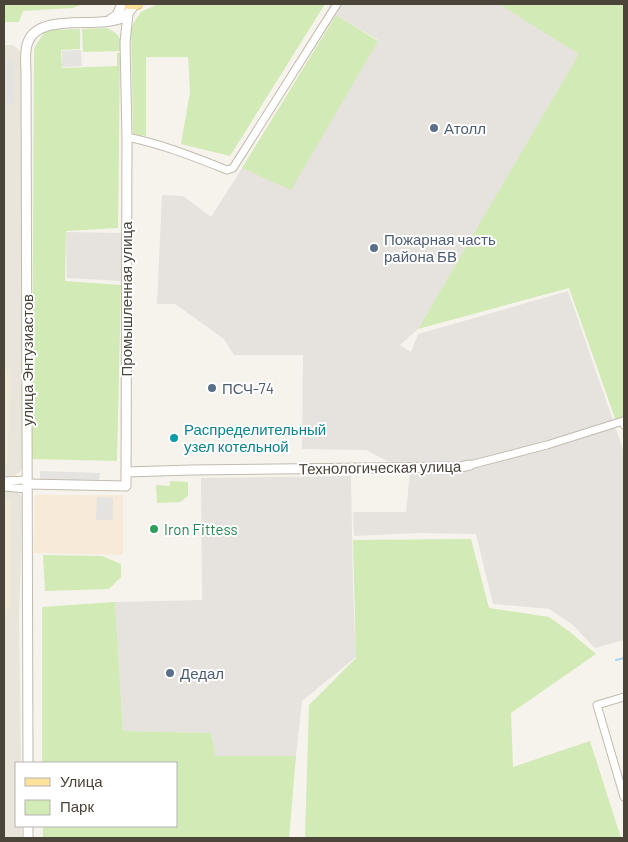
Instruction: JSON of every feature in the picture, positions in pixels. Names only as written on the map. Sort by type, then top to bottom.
[{"type":"main road","points":[[129,9],[136,4]]},
{"type":"street","points":[[105,22],[117,15],[122,4]]},
{"type":"street","points":[[127,137],[149,141],[227,170],[233,168],[337,4]]},
{"type":"street","name":"улица Энтузиастов","points":[[28,762],[26,64],[28,42],[35,32],[44,26],[105,22],[121,18],[129,9]]},
{"type":"street","name":"Промышленная улица","points":[[126,472],[127,137],[125,42],[129,9]]},
{"type":"street","name":"Технологическая улица","points":[[126,472],[460,467],[547,445],[623,421],[624,425]]},
{"type":"street","points":[[4,481],[27,484],[126,486],[126,472]]},
{"type":"street","points":[[4,488],[27,484]]},
{"type":"street","points":[[624,697],[597,704],[624,797]]},
{"type":"shaded area","points":[[342,4],[499,4],[580,53],[418,329],[400,345],[411,352],[418,334],[568,291],[624,452],[624,640],[595,648],[573,625],[549,609],[493,604],[476,534],[418,533],[354,536],[353,512],[406,512],[410,473],[366,450],[302,449],[303,355],[234,355],[224,339],[175,304],[157,304],[162,195],[183,196],[211,217],[242,168],[291,189],[378,40],[336,15]]},
{"type":"shaded area","points":[[4,45],[13,45],[21,52],[23,466],[20,472],[14,476],[4,478]]},
{"type":"shaded area","points":[[81,50],[82,66],[62,67],[62,51]]},
{"type":"shaded area","points":[[4,59],[14,59],[15,104],[4,105]]},
{"type":"shaded area","points":[[66,232],[122,233],[122,281],[67,278]]},
{"type":"shaded area","points":[[4,370],[10,370],[8,463],[4,463]]},
{"type":"shaded area","points":[[40,471],[100,473],[99,480],[40,479]]},
{"type":"shaded area","points":[[351,476],[356,657],[302,701],[296,756],[214,756],[211,733],[123,731],[115,602],[202,600],[201,478]]},
{"type":"shaded area","points":[[4,490],[17,492],[21,495],[23,502],[19,616],[21,762],[15,762],[15,827],[21,827],[22,838],[4,838]]},
{"type":"shaded area","points":[[35,495],[123,495],[123,555],[34,553]]},
{"type":"shaded area","points":[[97,497],[113,498],[113,520],[96,520]]},
{"type":"shaded area","points":[[4,499],[11,499],[11,609],[4,609]]},
{"type":"green space","points":[[4,4],[83,4],[73,8],[23,11],[19,22],[4,22]]},
{"type":"green space","points":[[158,4],[325,4],[230,156],[181,144],[190,92],[188,57],[146,57],[146,136],[133,134],[131,27],[141,12]]},
{"type":"green space","points":[[499,4],[624,4],[624,418],[616,421],[569,288],[418,329],[579,54]]},
{"type":"green space","points":[[336,15],[378,41],[291,190],[242,168]]},
{"type":"green space","points":[[107,28],[119,37],[121,51],[83,52],[82,29]]},
{"type":"green space","points":[[80,29],[80,49],[61,50],[62,68],[117,66],[117,53],[120,53],[118,228],[66,231],[65,281],[121,285],[117,461],[32,459],[34,48],[46,30]]},
{"type":"green space","points":[[170,481],[188,482],[188,496],[180,502],[157,503],[156,485],[170,486]]},
{"type":"green space","points":[[471,539],[489,608],[549,617],[596,654],[511,713],[513,767],[590,741],[621,838],[305,838],[309,705],[356,658],[353,540]]},
{"type":"green space","points":[[43,555],[102,556],[121,564],[121,577],[109,589],[45,591]]},
{"type":"green space","points":[[115,602],[123,731],[211,733],[215,756],[296,756],[289,838],[43,838],[43,827],[178,827],[178,762],[42,762],[42,607]]},
{"type":"waterway","points":[[616,660],[624,658]]},
{"type":"place","name":"Атолл","points":[[434,128]]},
{"type":"place","name":"Пожарная часть района БВ","points":[[374,248]]},
{"type":"place","name":"ПСЧ-74","points":[[212,388]]},
{"type":"place","name":"Распределительный узел котельной","points":[[174,438]]},
{"type":"place","name":"Iron Fittess","points":[[154,529]]},
{"type":"place","name":"Дедал","points":[[170,673]]}]
